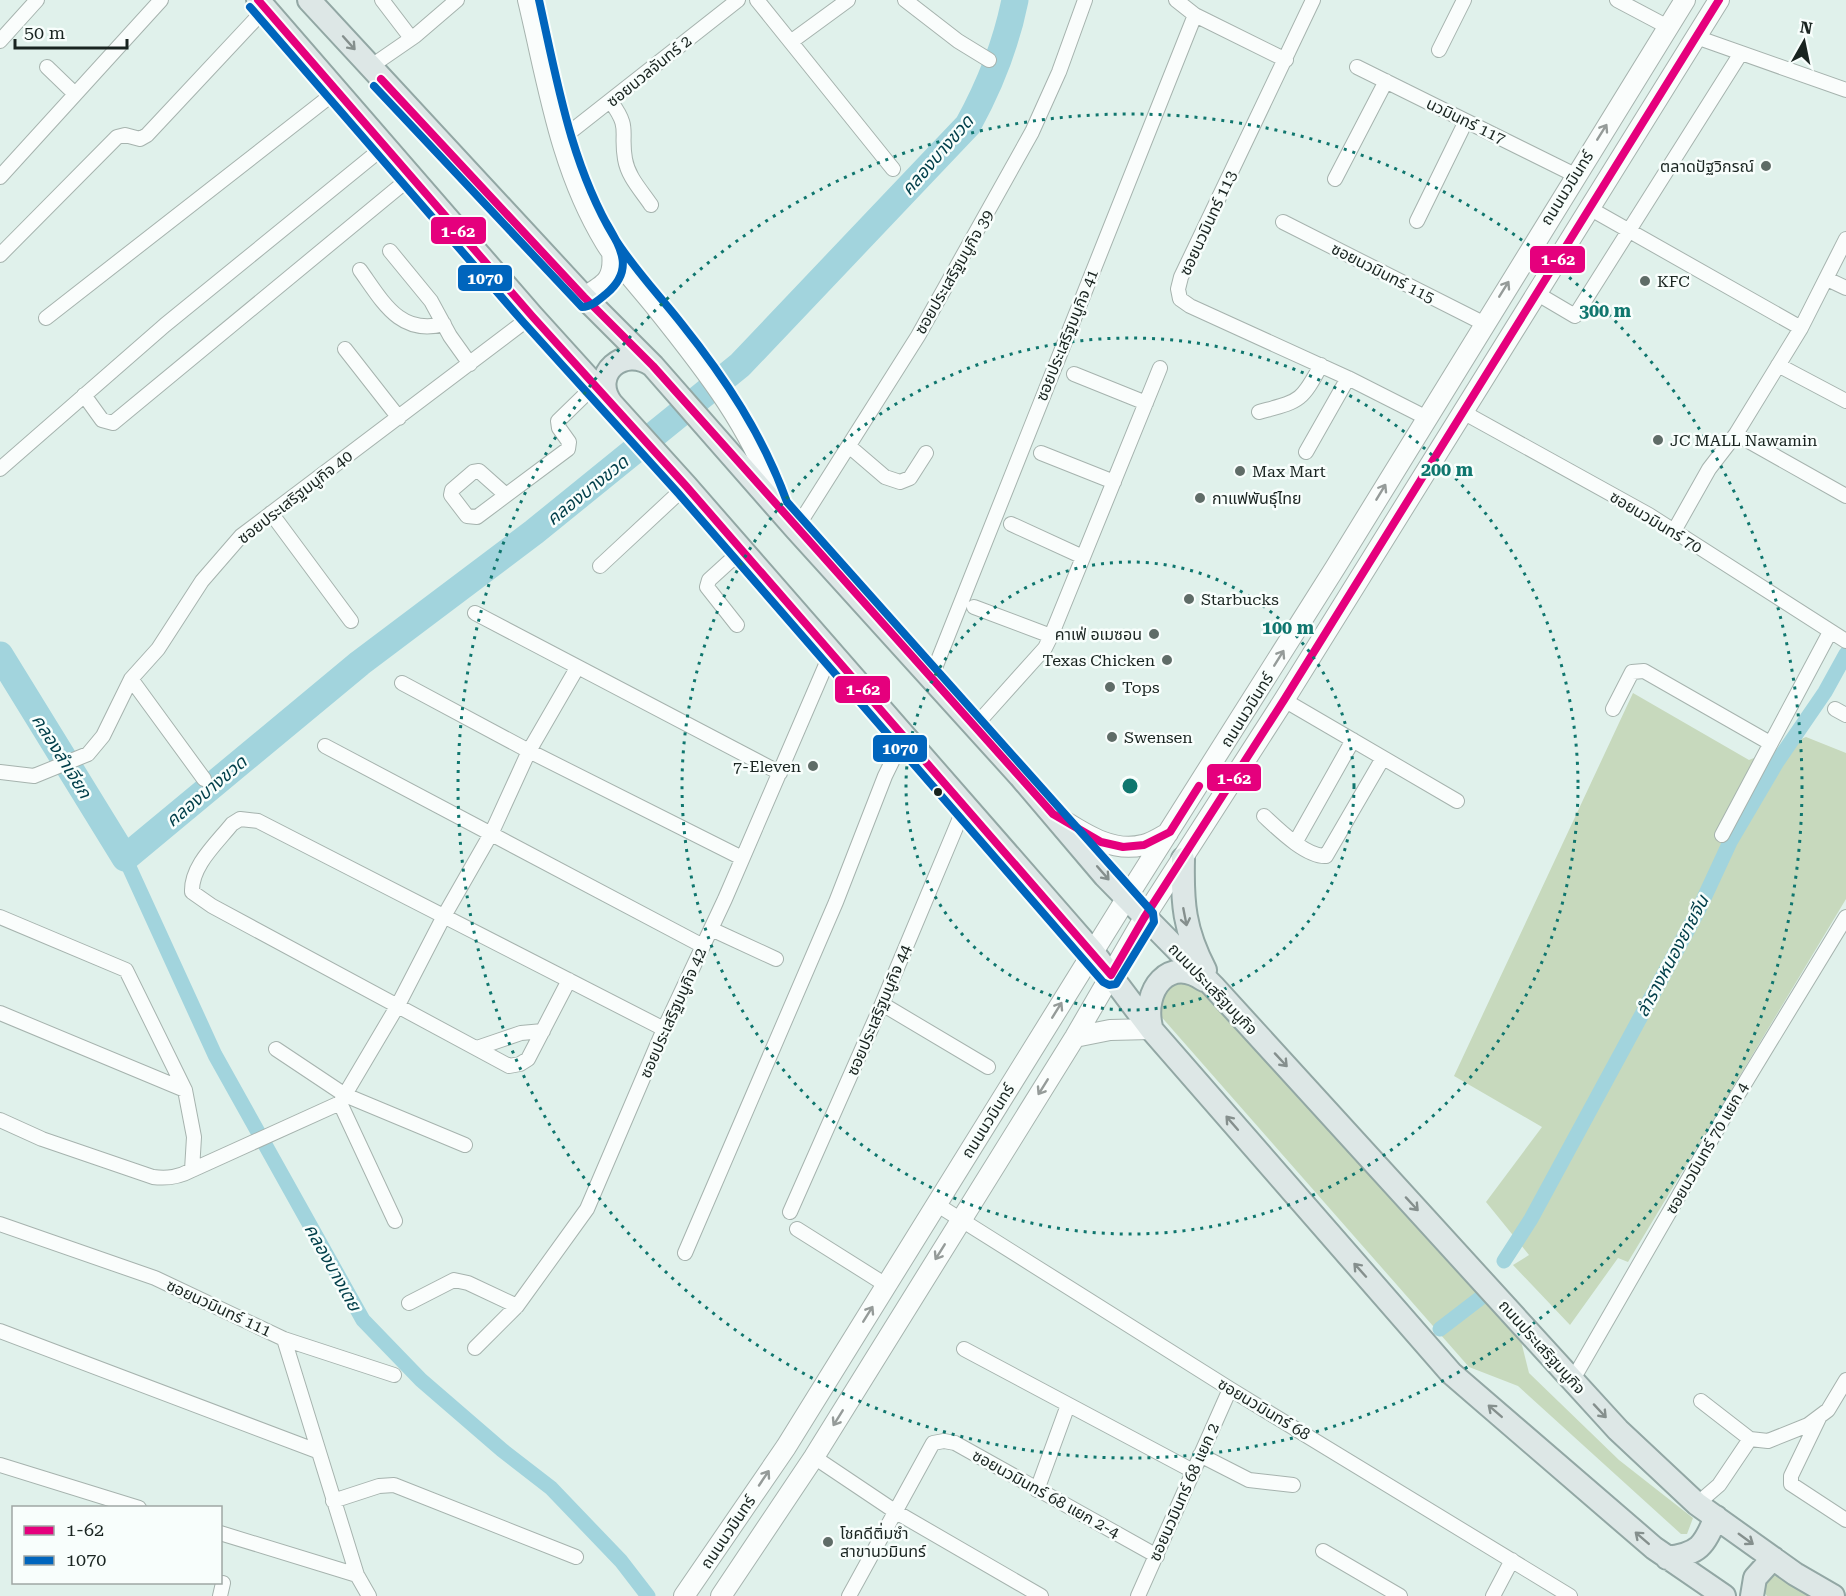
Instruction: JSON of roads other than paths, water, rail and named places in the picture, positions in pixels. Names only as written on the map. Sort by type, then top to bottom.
[{"type":"main road","name":"ถนนประเสริฐมนูกิจ","points":[[309,0],[584,297],[653,366],[796,530],[975,726],[1126,899],[1213,986],[1633,1446],[1697,1503],[1773,1558],[1833,1596]]},
{"type":"main road","points":[[528,0],[560,140],[586,207],[612,252],[696,358],[756,449],[769,477],[778,507]]},
{"type":"main road","name":"ถนนนวมินทร์","points":[[684,1596],[786,1447],[1685,0]]},
{"type":"main road","name":"ถนนนวมินทร์","points":[[721,1596],[814,1458],[1074,1037],[1144,918],[1284,700],[1461,411],[1719,0]]},
{"type":"main road","points":[[262,4],[532,315],[680,479],[1094,952],[1151,1029],[1451,1373],[1667,1558],[1724,1596]]},
{"type":"main road","points":[[584,297],[610,279],[614,266],[612,252]]},
{"type":"main road","points":[[621,414],[608,399],[604,382],[612,366],[620,361],[637,358],[653,366]]},
{"type":"main road","points":[[1053,814],[1101,842],[1123,847],[1144,845],[1170,832]]},
{"type":"main road","points":[[1183,859],[1182,893],[1186,925],[1192,945],[1213,986]]},
{"type":"main road","points":[[1151,1029],[1147,1013],[1149,998],[1158,981],[1176,972],[1196,974],[1213,986]]},
{"type":"main road","points":[[1074,1037],[1110,1030],[1151,1029]]},
{"type":"main road","points":[[1667,1558],[1686,1555],[1698,1549],[1708,1538],[1716,1517]]},
{"type":"main road","points":[[1752,1596],[1755,1578],[1773,1558]]},
{"type":"street","points":[[0,41],[37,0]]},
{"type":"street","points":[[0,177],[160,0]]},
{"type":"street","points":[[382,0],[411,38]]},
{"type":"street","points":[[370,67],[411,38],[457,0]]},
{"type":"street","name":"ซอยนวลจันทร์ 2","points":[[560,140],[738,0]]},
{"type":"street","points":[[757,0],[893,170]]},
{"type":"street","points":[[792,41],[848,0]]},
{"type":"street","points":[[905,0],[958,42],[988,60]]},
{"type":"street","name":"ซอยประเสริฐมนูกิจ 39","points":[[796,530],[918,336],[1032,132],[1055,82],[1085,0]]},
{"type":"street","points":[[1176,0],[1195,15],[1286,60]]},
{"type":"street","name":"ซอยนวมินทร์ 113","points":[[1313,0],[1181,277],[1178,289],[1180,299],[1190,306],[1321,365],[1425,417]]},
{"type":"street","points":[[1438,50],[1464,0]]},
{"type":"street","points":[[1617,0],[1668,27]]},
{"type":"street","points":[[0,255],[117,137],[126,135],[140,139],[147,135],[262,4]]},
{"type":"street","name":"ซอยประเสริฐมนูกิจ 41","points":[[931,678],[1195,15]]},
{"type":"street","points":[[1696,37],[1846,90]]},
{"type":"street","points":[[1536,293],[1575,316],[1741,53]]},
{"type":"street","points":[[47,67],[75,94]]},
{"type":"street","name":"นวมินทร์ 117","points":[[1357,67],[1575,175]]},
{"type":"street","points":[[1335,179],[1386,81]]},
{"type":"street","points":[[46,318],[338,90]]},
{"type":"street","points":[[611,102],[622,117],[625,127],[625,157],[630,175],[651,205]]},
{"type":"street","points":[[1417,221],[1466,122]]},
{"type":"street","points":[[0,469],[165,326],[385,146]]},
{"type":"street","points":[[84,395],[102,420],[113,423],[411,177]]},
{"type":"street","points":[[1589,208],[1801,328]]},
{"type":"street","name":"ซอยนวมินทร์ 115","points":[[1283,222],[1483,323]]},
{"type":"street","points":[[1674,531],[1709,469],[1736,434],[1801,328],[1846,239]]},
{"type":"street","points":[[390,251],[431,301],[470,364]]},
{"type":"street","points":[[360,270],[387,307],[407,323],[427,328],[444,324]]},
{"type":"street","points":[[1827,279],[1846,288]]},
{"type":"street","name":"ซอยประเสริฐมนูกิจ 40","points":[[0,771],[34,776],[88,754],[103,736],[132,679],[158,649],[202,581],[241,536],[532,315]]},
{"type":"street","points":[[345,349],[399,418]]},
{"type":"street","points":[[1259,412],[1301,398],[1307,393],[1321,365]]},
{"type":"street","points":[[1778,365],[1846,401]]},
{"type":"street","points":[[975,726],[1045,648],[1052,636],[1160,368]]},
{"type":"street","points":[[1074,374],[1146,403]]},
{"type":"street","points":[[1306,452],[1348,378]]},
{"type":"street","points":[[506,495],[568,449],[569,442],[559,428],[558,421],[595,385]]},
{"type":"street","name":"ซอยนวมินทร์ 70","points":[[1461,411],[1674,531],[1846,641]]},
{"type":"street","points":[[1736,434],[1846,496]]},
{"type":"street","points":[[850,447],[885,477],[900,482],[910,478],[926,453]]},
{"type":"street","points":[[1041,453],[1114,482]]},
{"type":"street","points":[[600,566],[680,479]]},
{"type":"street","points":[[271,513],[351,621]]},
{"type":"street","points":[[1011,525],[1083,557]]},
{"type":"street","points":[[737,625],[707,587],[709,580],[742,550]]},
{"type":"street","points":[[974,607],[1052,636]]},
{"type":"street","points":[[476,613],[780,773]]},
{"type":"street","points":[[1722,835],[1830,632]]},
{"type":"street","name":"ซอยประเสริฐมนูกิจ 42","points":[[475,1348],[517,1306],[587,1209],[664,1029],[711,929],[831,654]]},
{"type":"street","points":[[0,1120],[42,1139],[153,1177],[165,1179],[181,1176],[223,1158],[343,1099],[398,1005],[444,916],[492,832],[529,751],[577,668]]},
{"type":"street","points":[[1613,709],[1632,672],[1644,671],[1770,743]]},
{"type":"street","points":[[132,679],[204,779]]},
{"type":"street","points":[[402,684],[742,858]]},
{"type":"street","points":[[1284,700],[1457,801]]},
{"type":"street","points":[[685,1253],[836,902],[885,776],[904,737]]},
{"type":"street","points":[[1295,843],[1353,740]]},
{"type":"street","points":[[325,746],[703,945]]},
{"type":"street","points":[[1264,816],[1295,843],[1321,857],[1330,853],[1383,758]]},
{"type":"street","name":"ซอยประเสริฐมนูกิจ 44","points":[[790,1212],[882,1004],[965,806]]},
{"type":"street","points":[[569,980],[528,1059],[520,1064],[509,1065],[192,892],[192,883],[196,870],[232,824],[249,818],[444,916],[569,980],[664,1029]]},
{"type":"street","points":[[0,916],[126,970],[185,1090],[194,1137],[192,1170]]},
{"type":"street","name":"ซอยนวมินทร์ 70 แยก 4","points":[[1572,1381],[1723,1119],[1846,917]]},
{"type":"street","points":[[711,929],[776,959]]},
{"type":"street","points":[[882,1004],[988,1067]]},
{"type":"street","points":[[0,1013],[185,1090]]},
{"type":"street","points":[[477,1048],[521,1034],[543,1031]]},
{"type":"street","points":[[276,1049],[343,1099],[465,1145]]},
{"type":"street","points":[[343,1099],[395,1221]]},
{"type":"street","name":"ซอยนวมินทร์ 68","points":[[936,1204],[1230,1389],[1570,1596]]},
{"type":"street","name":"ซอยนวมินทร์ 111","points":[[0,1224],[155,1278],[284,1339],[357,1575],[369,1596]]},
{"type":"street","points":[[796,1229],[886,1285]]},
{"type":"street","points":[[409,1303],[454,1280],[468,1283],[517,1306]]},
{"type":"street","points":[[0,1331],[317,1451]]},
{"type":"street","points":[[284,1339],[394,1375]]},
{"type":"street","points":[[964,1349],[1194,1472]]},
{"type":"street","points":[[1701,1401],[1750,1439],[1768,1441],[1808,1425],[1828,1410],[1846,1381]]},
{"type":"street","name":"ซอยนวมินทร์ 68 แยก 2","points":[[1138,1596],[1230,1389]]},
{"type":"street","points":[[1037,1490],[1068,1405]]},
{"type":"street","points":[[1820,1416],[1791,1476],[1791,1484],[1846,1520]]},
{"type":"street","points":[[1697,1503],[1719,1485],[1750,1439]]},
{"type":"street","name":"ซอยนวมินทร์ 68 แยก 2-4","points":[[896,1512],[933,1443],[944,1440],[956,1443],[1157,1556]]},
{"type":"street","points":[[1200,1455],[1249,1480],[1293,1485]]},
{"type":"street","points":[[814,1458],[896,1512],[1041,1596]]},
{"type":"street","points":[[0,1465],[133,1506]]},
{"type":"street","points":[[333,1501],[378,1485],[394,1485],[576,1557]]},
{"type":"street","points":[[851,1595],[896,1512]]},
{"type":"street","points":[[222,1534],[357,1575]]},
{"type":"street","points":[[1323,1551],[1401,1596]]},
{"type":"street","points":[[1493,1596],[1512,1560]]},
{"type":"waterway","name":"คลองบางขวด","points":[[0,655],[125,858],[360,663],[534,532],[740,365],[968,125],[996,64],[1015,0]]},
{"type":"waterway","name":"ลำรางหนองยายจีน","points":[[1504,1261],[1531,1219],[1698,911],[1730,842],[1777,762],[1825,692],[1846,654]]},
{"type":"waterway","name":"คลองบางเตย","points":[[125,858],[215,1055],[363,1320],[421,1380],[502,1450],[551,1488],[621,1561],[648,1596]]},
{"type":"waterway","name":"ลำรางหนองยายจีน","points":[[1440,1329],[1483,1296]]},
{"type":"place","name":"ตลาดปัฐวิกรณ์","points":[[1766,166]]},
{"type":"place","name":"KFC","points":[[1645,281]]},
{"type":"place","name":"JC MALL Nawamin","points":[[1658,440]]},
{"type":"place","name":"Max Mart","points":[[1240,471]]},
{"type":"place","name":"กาแฟพันธุ์ไทย","points":[[1200,498]]},
{"type":"place","name":"Starbucks","points":[[1189,599]]},
{"type":"place","name":"คาเฟ่ อเมซอน","points":[[1154,634]]},
{"type":"place","name":"Texas Chicken","points":[[1167,660]]},
{"type":"place","name":"Tops","points":[[1110,687]]},
{"type":"place","name":"Swensen","points":[[1112,737]]},
{"type":"place","name":"7-Eleven","points":[[813,766]]},
{"type":"place","name":"โชคดีติ่มซำ สาขานวมินทร์","points":[[828,1542]]},
{"type":"water label","name":"คลองลำเจียก","points":[[62,756]]}]
